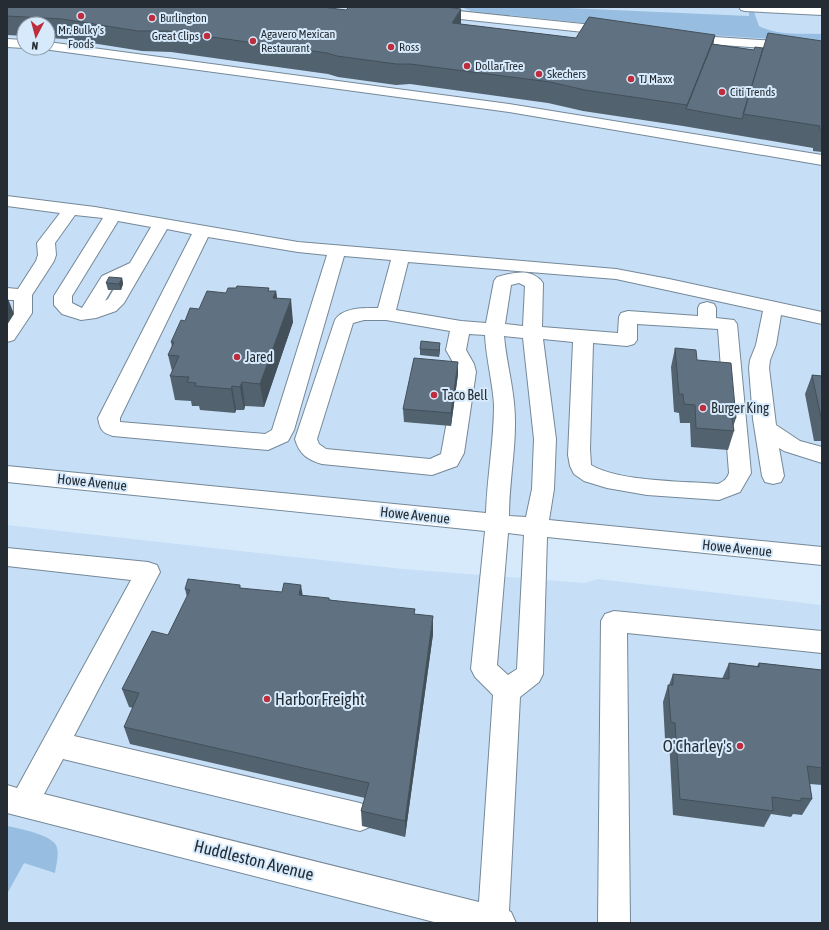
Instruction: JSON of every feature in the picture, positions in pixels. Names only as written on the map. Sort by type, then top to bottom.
[{"type":"street","points":[[384,7],[446,10],[628,33]]},
{"type":"street","points":[[745,7],[822,11]]},
{"type":"street","points":[[673,38],[822,48]]},
{"type":"street","points":[[56,47],[509,108],[822,160]]},
{"type":"street","points":[[7,201],[162,223],[278,244],[337,251],[402,256],[521,271],[616,274],[822,318]]},
{"type":"street","points":[[7,336],[23,313],[15,294],[45,261],[47,255],[46,243],[71,209]]},
{"type":"street","points":[[113,216],[63,296],[63,305],[76,314],[88,314],[108,280],[137,265],[162,223]]},
{"type":"street","points":[[203,230],[109,418],[110,426],[113,429],[268,442],[280,436],[337,251]]},
{"type":"street","points":[[386,314],[402,256]]},
{"type":"street","points":[[497,922],[506,690],[484,669],[497,523],[498,487],[504,434],[504,403],[496,355],[494,330],[503,281],[521,271]]},
{"type":"street","points":[[506,690],[530,674],[536,528],[542,489],[545,439],[533,332],[534,282],[521,271]]},
{"type":"street","points":[[583,337],[579,458],[584,471],[592,476],[611,482],[719,492],[728,489],[737,483],[740,474],[717,324],[706,292]]},
{"type":"street","points":[[773,307],[766,345],[760,360],[759,368],[773,476]]},
{"type":"street","points":[[461,327],[456,350],[464,364],[466,372],[453,453],[449,460],[432,467],[322,456],[312,452],[306,439],[344,320],[349,316],[386,314],[461,327],[627,340],[628,317],[717,324]]},
{"type":"street","points":[[766,429],[792,446],[822,455]]},
{"type":"street","name":"Howe Avenue","points":[[7,474],[822,556]]},
{"type":"street","points":[[7,556],[148,572],[55,744],[16,801]]},
{"type":"street","points":[[614,923],[614,622],[822,642]]},
{"type":"street","points":[[55,744],[360,817]]},
{"type":"street","name":"Huddleston Avenue","points":[[16,801],[497,922]]},
{"type":"shaded area","points":[[7,7],[822,7],[822,556],[7,474]]},
{"type":"shaded area","points":[[461,7],[545,7],[749,16],[749,11],[754,12],[759,26],[766,29],[782,33],[822,34],[822,42],[677,33],[471,11]]},
{"type":"shaded area","points":[[7,525],[403,569],[584,583],[598,579],[822,605],[822,923],[7,923]]},
{"type":"shaded area","points":[[7,826],[34,832],[48,838],[56,845],[58,856],[55,873],[24,863],[7,894]]},
{"type":"building","points":[[7,7],[322,7],[346,10],[349,7],[445,7],[461,9],[452,23],[576,38],[589,17],[715,35],[687,105],[585,90],[550,82],[410,64],[396,64],[168,31],[138,31],[56,19],[56,16],[7,16]]},
{"type":"building","points":[[768,33],[822,41],[822,130],[819,129],[820,126],[743,114]]},
{"type":"building","points":[[712,44],[754,50],[755,47],[763,48],[742,119],[686,109]]},
{"type":"building","points":[[109,277],[122,278],[119,284],[106,283]]},
{"type":"building","points":[[237,286],[269,288],[268,291],[276,291],[273,298],[291,299],[260,384],[242,382],[240,387],[232,386],[231,389],[195,386],[196,383],[187,382],[189,377],[170,376],[179,356],[168,355],[174,342],[171,342],[181,320],[185,321],[190,308],[199,309],[207,291],[226,293],[228,288],[236,288]]},
{"type":"building","points":[[421,341],[440,343],[439,350],[420,349]]},
{"type":"building","points":[[675,348],[696,350],[697,360],[731,363],[736,418],[732,418],[734,431],[696,428],[695,405],[684,404],[683,394],[679,394]]},
{"type":"building","points":[[414,358],[458,362],[451,413],[403,409]]},
{"type":"building","points":[[812,375],[822,376],[822,422]]},
{"type":"building","points":[[188,579],[240,585],[240,588],[282,592],[284,583],[301,585],[299,595],[329,598],[329,600],[415,609],[414,614],[433,616],[405,821],[361,811],[369,783],[124,727],[139,693],[122,689],[152,631],[168,635],[190,590],[185,589]]},
{"type":"building","points":[[729,663],[759,667],[759,663],[822,670],[822,768],[807,766],[812,799],[801,798],[801,801],[772,797],[773,811],[680,799],[675,723],[671,722],[668,685],[673,685],[673,674],[729,679]]},
{"type":"place","name":"Mr. Bulky's Foods","points":[[81,16]]},
{"type":"place","name":"Burlington","points":[[152,18]]},
{"type":"place","name":"Great Clips","points":[[207,36]]},
{"type":"place","name":"Agavero Mexican Restaurant","points":[[253,41]]},
{"type":"place","name":"Ross","points":[[391,47]]},
{"type":"place","name":"Dollar Tree","points":[[467,66]]},
{"type":"place","name":"Skechers","points":[[539,74]]},
{"type":"place","name":"TJ Maxx","points":[[631,79]]},
{"type":"place","name":"Citi Trends","points":[[722,92]]},
{"type":"place","name":"Jared","points":[[237,357]]},
{"type":"place","name":"Taco Bell","points":[[434,395]]},
{"type":"place","name":"Burger King","points":[[703,408]]},
{"type":"place","name":"Harbor Freight","points":[[267,699]]},
{"type":"place","name":"O'Charley's","points":[[740,746]]}]
